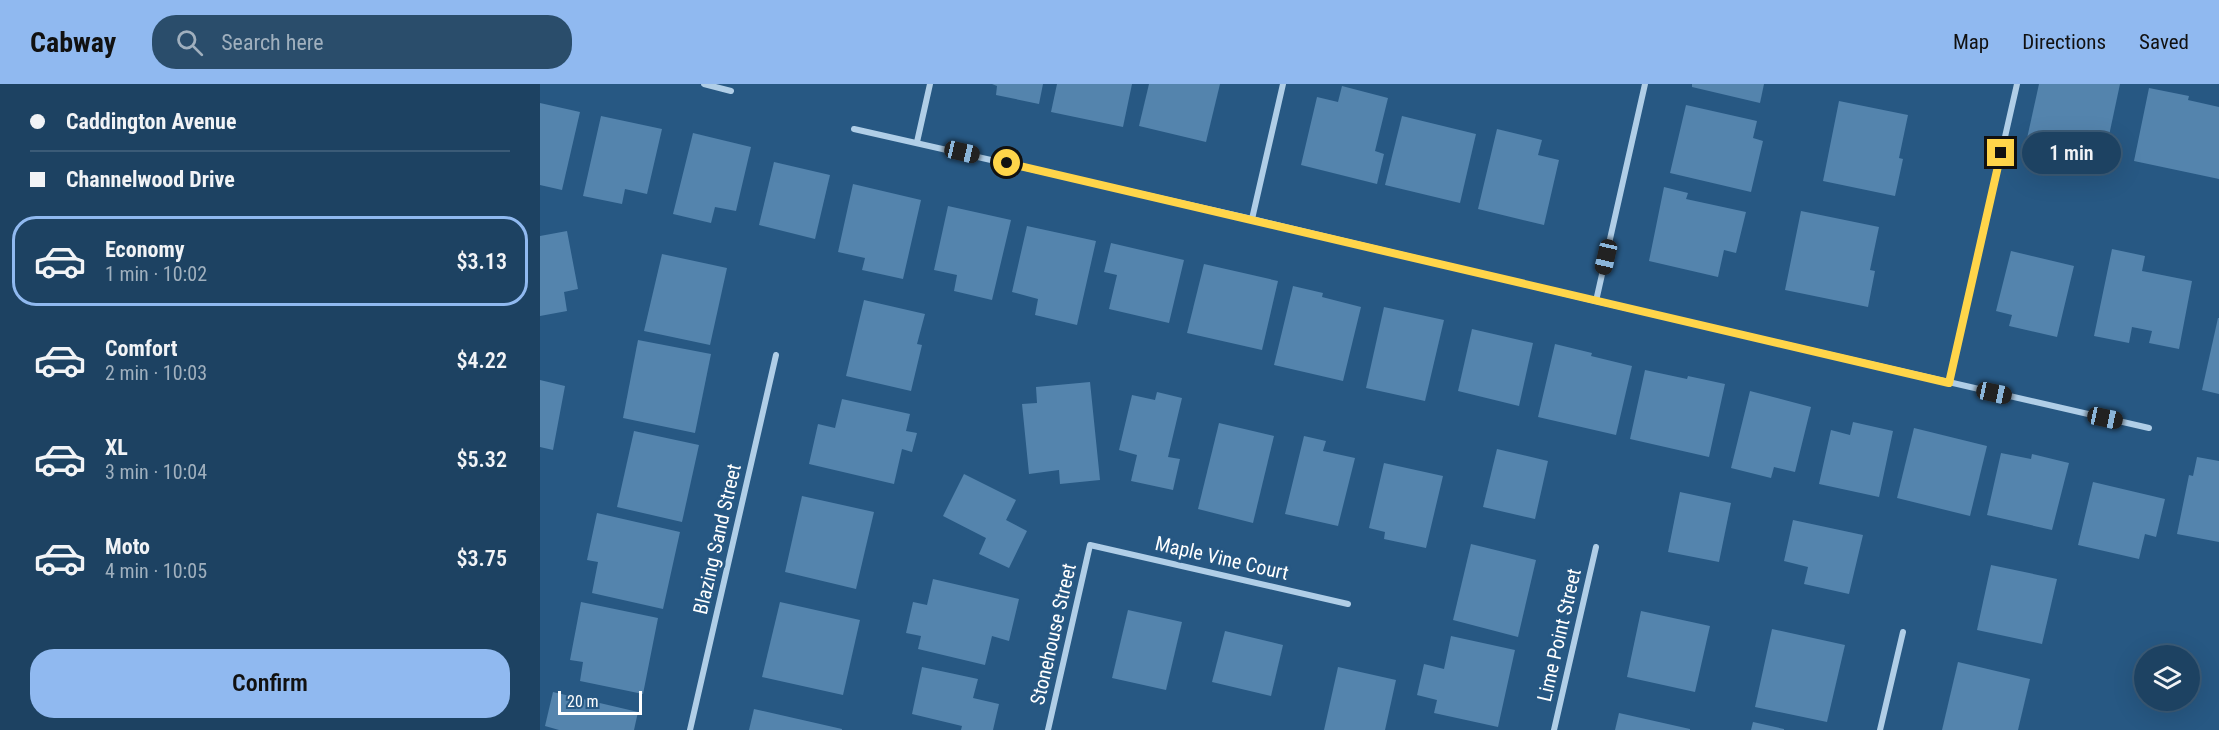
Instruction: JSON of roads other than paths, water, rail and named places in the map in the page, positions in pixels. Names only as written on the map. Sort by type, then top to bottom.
[{"type":"street","points":[[704,84],[731,91]]},
{"type":"street","points":[[917,142],[930,84]]},
{"type":"street","points":[[1252,219],[1283,84]]},
{"type":"street","points":[[1596,301],[1645,84]]},
{"type":"street","points":[[1949,383],[2017,84]]},
{"type":"street","points":[[854,129],[1252,219],[1596,301],[2149,428]]},
{"type":"street","name":"Blazing Sand Street","points":[[690,730],[776,355]]},
{"type":"street","name":"Maple Vine Court","points":[[1090,545],[1348,604]]},
{"type":"street","name":"Stonehouse Street","points":[[1048,730],[1090,545]]},
{"type":"street","name":"Lime Point Street","points":[[1554,730],[1596,547]]},
{"type":"street","points":[[1880,730],[1903,632]]}]
